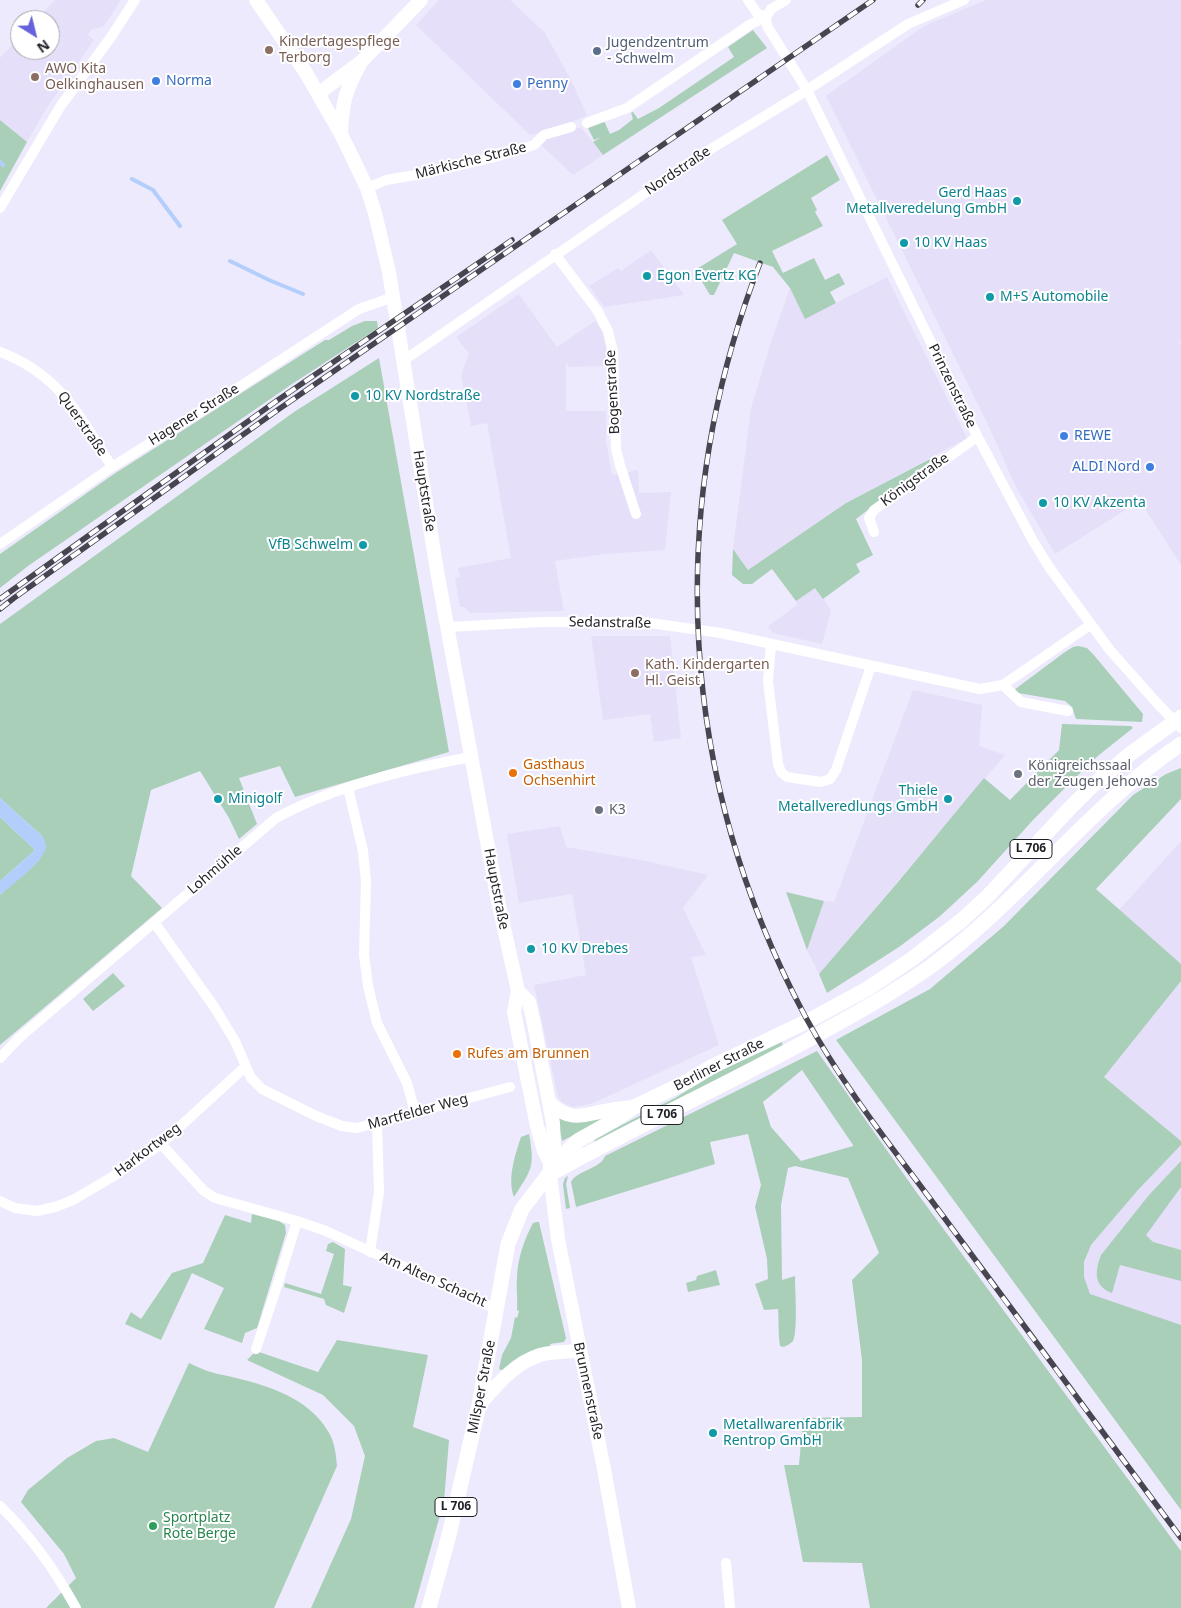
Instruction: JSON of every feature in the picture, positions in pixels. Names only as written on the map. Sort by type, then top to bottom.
[{"type":"main road","name":"Hauptstraße","points":[[256,0],[318,94],[341,134],[367,188],[383,244],[447,627],[505,935],[518,991],[514,1012],[537,1126],[550,1168]]},
{"type":"main road","points":[[318,94],[362,61],[421,0]]},
{"type":"main road","points":[[341,134],[342,108],[362,61]]},
{"type":"main road","name":"Berliner Straße","points":[[550,1168],[579,1140],[634,1107],[848,999],[912,959],[962,920],[1011,873],[1092,786],[1130,754],[1179,722]]},
{"type":"main road","name":"Berliner Straße","points":[[550,1168],[619,1137],[775,1058],[856,1014],[907,983],[966,939],[1023,887],[1100,809],[1140,774],[1181,744]]},
{"type":"main road","name":"Hauptstraße","points":[[518,991],[528,1002],[550,1102],[554,1135],[554,1148],[550,1168]]},
{"type":"main road","name":"L 706","points":[[550,1102],[566,1115],[579,1117],[634,1107]]},
{"type":"main road","name":"Milsper Straße","points":[[429,1608],[449,1534],[479,1405],[508,1244],[522,1209],[550,1168]]},
{"type":"main road","name":"Brunnenstraße","points":[[550,1168],[558,1239],[630,1608]]},
{"type":"main road","name":"L 706","points":[[479,1405],[515,1368],[538,1356],[580,1350]]},
{"type":"street","points":[[0,208],[60,107],[112,37],[135,0]]},
{"type":"street","points":[[748,0],[758,13],[766,17]]},
{"type":"street","points":[[587,123],[627,108],[751,24],[766,17],[771,9],[786,0]]},
{"type":"street","name":"Nordstraße","points":[[403,357],[696,158],[807,90],[908,24],[964,0]]},
{"type":"street","name":"Prinzenstraße","points":[[766,17],[767,26],[807,90],[977,437],[1033,542],[1109,649],[1179,722]]},
{"type":"street","name":"Märkische Straße","points":[[367,188],[386,180],[495,157],[534,145],[544,135],[571,127]]},
{"type":"street","name":"Bogenstraße","points":[[555,254],[597,310],[608,331],[613,352],[616,449],[636,514]]},
{"type":"street","name":"Hagener Straße","points":[[0,544],[112,467],[359,309],[393,297]]},
{"type":"street","name":"Querstraße","points":[[0,352],[30,366],[56,386],[73,406],[112,467]]},
{"type":"street","name":"Königstraße","points":[[874,532],[869,518],[874,510],[977,437]]},
{"type":"street","name":"Sedanstraße","points":[[447,627],[542,622],[643,622],[712,632],[980,689],[1003,685]]},
{"type":"street","points":[[1068,711],[1021,702],[1003,685],[1090,624]]},
{"type":"street","points":[[771,644],[768,681],[778,764],[787,777],[821,782],[830,779],[836,770],[871,666]]},
{"type":"street","name":"Lohmühle","points":[[0,1058],[19,1038],[276,818],[319,797],[404,771],[471,757]]},
{"type":"street","points":[[348,788],[363,851],[366,882],[364,955],[368,986],[378,1023],[402,1070],[416,1112]]},
{"type":"street","name":"Martfelder Weg","points":[[154,922],[215,1008],[235,1041],[251,1078],[262,1089],[316,1116],[342,1126],[357,1128],[510,1087]]},
{"type":"street","name":"Harkortweg","points":[[0,1201],[15,1208],[37,1211],[73,1200],[112,1177],[161,1144],[246,1067]]},
{"type":"street","name":"Am Alten Schacht","points":[[370,1252],[379,1192],[377,1124]]},
{"type":"street","name":"Am Alten Schacht","points":[[161,1144],[204,1191],[215,1198],[297,1220],[496,1308]]},
{"type":"street","points":[[256,1349],[297,1220]]},
{"type":"street","points":[[0,1506],[18,1524],[46,1558],[76,1608]]},
{"type":"street","points":[[726,1563],[730,1608]]},
{"type":"shaded area","name":"AWO Kita Oelkinghausen","points":[[55,0],[121,0],[104,26],[91,30],[88,35],[94,40],[46,109],[27,142],[0,120],[0,58],[10,47],[10,60],[60,60],[60,10],[45,10]]},
{"type":"shaded area","points":[[439,0],[510,0],[545,33],[571,80],[587,115],[561,127],[530,135],[416,25]]},
{"type":"shaded area","points":[[986,0],[1181,0],[1181,343],[1175,336],[1181,345],[1181,565],[1140,501],[1055,554],[1015,485],[991,431],[826,96],[924,26]]},
{"type":"shaded area","points":[[581,127],[603,155],[573,175],[540,144],[547,136]]},
{"type":"shaded area","points":[[651,250],[684,295],[604,307],[589,286],[618,268],[621,271]]},
{"type":"shaded area","points":[[887,277],[969,442],[960,442],[846,503],[748,570],[733,549],[751,408],[790,288],[806,318]]},
{"type":"shaded area","points":[[519,294],[557,347],[595,321],[602,331],[606,348],[606,366],[569,367],[566,362],[566,411],[606,411],[606,441],[612,475],[638,470],[639,493],[671,492],[665,550],[605,554],[555,561],[564,611],[470,613],[464,607],[460,607],[455,578],[460,577],[458,568],[511,558],[487,423],[471,426],[461,375],[469,354],[456,337]]},
{"type":"shaded area","points":[[815,587],[831,610],[822,644],[773,633],[768,626],[797,605],[796,601]]},
{"type":"shaded area","name":"Kath. Kindergarten Hl. Geist","points":[[591,636],[670,636],[681,738],[654,742],[650,714],[603,720]]},
{"type":"shaded area","points":[[913,690],[982,705],[979,746],[1005,755],[819,974],[807,950],[824,901],[834,902]]},
{"type":"shaded area","points":[[560,826],[566,847],[636,859],[708,875],[683,908],[706,955],[691,957],[719,1045],[591,1104],[573,1107],[563,1103],[558,1097],[534,985],[586,975],[572,894],[519,903],[507,834]]},
{"type":"shaded area","points":[[1181,841],[1181,964],[1119,910]]},
{"type":"shaded area","points":[[1181,981],[1181,1141],[1104,1077]]},
{"type":"shaded area","points":[[1181,1145],[1181,1472],[1045,1289],[1057,1276],[1089,1294],[1084,1277],[1084,1262],[1091,1245],[1138,1190]]},
{"type":"green space","points":[[753,30],[767,48],[603,155],[593,142],[601,137],[594,140],[585,122],[601,114],[610,134],[619,130],[633,119],[631,113],[633,112],[638,119],[659,108],[734,57],[728,47]]},
{"type":"green space","points":[[0,120],[27,142],[0,191]]},
{"type":"green space","points":[[827,155],[840,180],[811,198],[817,210],[815,212],[823,226],[772,251],[783,273],[814,258],[825,280],[839,273],[845,284],[830,292],[836,303],[805,319],[790,288],[773,267],[734,253],[714,295],[710,295],[695,270],[737,244],[722,220]]},
{"type":"green space","points":[[365,321],[377,321],[378,328],[292,384],[28,566],[0,588],[0,554],[114,474],[325,340],[329,340],[352,326]]},
{"type":"green space","points":[[379,358],[449,752],[295,797],[280,766],[239,778],[257,824],[239,839],[229,818],[200,771],[151,790],[131,876],[162,908],[0,1045],[0,895],[39,860],[42,836],[0,798],[0,624],[294,412]]},
{"type":"green space","points":[[930,459],[931,461],[856,519],[873,555],[856,564],[860,572],[823,599],[815,588],[796,601],[772,569],[752,584],[743,584],[732,575],[733,549],[748,570],[846,503]]},
{"type":"green space","points":[[1078,646],[1087,648],[1093,654],[1143,714],[1142,722],[1076,719],[1072,707],[1065,701],[1018,693],[1014,690],[1065,652]]},
{"type":"green space","points":[[1062,724],[1131,726],[1133,728],[1099,755],[1072,781],[1033,820],[977,882],[939,917],[899,947],[827,993],[819,974],[984,778],[1010,800],[1059,750]]},
{"type":"green space","points":[[1181,768],[1181,799],[1096,889],[1181,964],[1181,981],[1104,1077],[1181,1141],[1181,1145],[1138,1190],[1091,1245],[1084,1262],[1084,1277],[1090,1294],[1181,1325],[1181,1510],[836,1040],[930,989],[1004,926],[1133,795],[1166,774]]},
{"type":"green space","points":[[0,817],[35,850],[0,881]]},
{"type":"green space","points":[[786,892],[824,901],[807,950]]},
{"type":"green space","points":[[113,973],[125,986],[93,1011],[83,999]]},
{"type":"green space","points":[[782,1042],[783,1047],[595,1142],[594,1139],[675,1098],[715,1073]]},
{"type":"green space","points":[[817,1051],[917,1193],[1181,1551],[1181,1608],[870,1608],[862,1563],[803,1562],[784,1465],[799,1465],[803,1418],[862,1417],[862,1360],[852,1280],[879,1253],[848,1178],[795,1166],[788,1168],[781,1205],[782,1280],[795,1276],[796,1319],[793,1341],[783,1347],[780,1346],[779,1341],[778,1309],[764,1310],[755,1284],[768,1279],[767,1259],[755,1207],[761,1185],[748,1134],[710,1142],[715,1164],[576,1207],[571,1182],[578,1175],[599,1164],[605,1156]],"holes":[[[802,1070],[853,1145],[801,1161],[771,1127],[763,1102]]]},
{"type":"green space","points":[[612,1115],[562,1141],[557,1116]]},
{"type":"green space","points":[[529,1134],[532,1161],[525,1180],[514,1197],[511,1183],[514,1159],[521,1137]]},
{"type":"green space","points":[[1181,1161],[1181,1187],[1146,1235],[1153,1242],[1181,1250],[1181,1281],[1120,1265],[1112,1293],[1106,1290],[1101,1286],[1097,1277],[1101,1255],[1149,1195]]},
{"type":"green space","points":[[568,1176],[566,1184],[570,1208],[566,1209],[563,1184]]},
{"type":"green space","points":[[252,1214],[279,1221],[285,1225],[286,1233],[257,1328],[245,1333],[242,1343],[204,1329],[224,1288],[192,1273],[161,1340],[125,1324],[131,1312],[141,1319],[172,1273],[203,1263],[225,1215],[251,1223]]},
{"type":"green space","points":[[539,1222],[566,1338],[564,1342],[550,1344],[551,1348],[504,1371],[499,1369],[502,1355],[511,1338],[515,1317],[517,1318],[519,1311],[517,1310],[517,1272],[520,1257],[533,1223]]},
{"type":"green space","points":[[333,1242],[345,1249],[343,1285],[352,1287],[344,1313],[326,1305],[324,1299],[284,1287],[285,1283],[321,1294],[334,1254],[326,1251],[328,1244]]},
{"type":"green space","points":[[716,1270],[720,1285],[688,1292],[686,1283],[696,1280],[697,1276]]},
{"type":"green space","points":[[337,1340],[428,1355],[413,1427],[449,1440],[444,1501],[414,1608],[311,1608],[351,1519],[365,1456],[354,1426],[323,1395],[247,1360],[256,1351],[318,1372]]},
{"type":"green space","points":[[189,1363],[211,1372],[249,1381],[281,1392],[309,1409],[320,1420],[333,1441],[337,1466],[274,1608],[46,1608],[76,1578],[64,1554],[21,1502],[28,1490],[67,1458],[96,1441],[114,1438],[148,1452]]},
{"type":"water","points":[[0,798],[42,836],[46,847],[40,859],[0,895],[0,881],[35,850],[0,817]]},
{"type":"waterway","points":[[0,162],[3,165]]},
{"type":"waterway","points":[[132,179],[153,190],[180,226]]},
{"type":"waterway","points":[[230,261],[303,294]]},
{"type":"railway","points":[[0,609],[279,409],[873,0]]},
{"type":"railway","points":[[918,5],[923,0]]},
{"type":"railway","points":[[0,599],[275,402],[512,240]]},
{"type":"railway","points":[[760,263],[729,357],[708,453],[698,549],[699,645],[710,740],[731,834],[763,926],[805,1016],[836,1068],[888,1143],[1181,1538]]},
{"type":"place","name":"Kindertagespflege Terborg","points":[[269,50]]},
{"type":"place","name":"Jugendzentrum - Schwelm","points":[[597,51]]},
{"type":"place","name":"AWO Kita Oelkinghausen","points":[[35,77]]},
{"type":"place","name":"Norma","points":[[156,81]]},
{"type":"place","name":"Penny","points":[[517,84]]},
{"type":"place","name":"Gerd Haas Metallveredelung GmbH","points":[[1017,201]]},
{"type":"place","name":"10 KV Haas","points":[[904,243]]},
{"type":"place","name":"Egon Evertz KG","points":[[647,276]]},
{"type":"place","name":"M+S Automobile","points":[[990,297]]},
{"type":"place","name":"10 KV Nordstraße","points":[[355,396]]},
{"type":"place","name":"REWE","points":[[1064,436]]},
{"type":"place","name":"ALDI Nord","points":[[1150,467]]},
{"type":"place","name":"10 KV Akzenta","points":[[1043,503]]},
{"type":"place","name":"VfB Schwelm","points":[[363,545]]},
{"type":"place","name":"Kath. Kindergarten Hl. Geist","points":[[635,673]]},
{"type":"place","name":"Gasthaus Ochsenhirt","points":[[513,773]]},
{"type":"place","name":"Königreichssaal der Zeugen Jehovas","points":[[1018,774]]},
{"type":"place","name":"Minigolf","points":[[218,799]]},
{"type":"place","name":"Thiele Metallveredlungs GmbH","points":[[948,799]]},
{"type":"place","name":"K3","points":[[599,810]]},
{"type":"place","name":"10 KV Drebes","points":[[531,949]]},
{"type":"place","name":"Rufes am Brunnen","points":[[457,1054]]},
{"type":"place","name":"Metallwarenfabrik Rentrop GmbH","points":[[713,1433]]},
{"type":"place","name":"Sportplatz Rote Berge","points":[[153,1526]]}]
